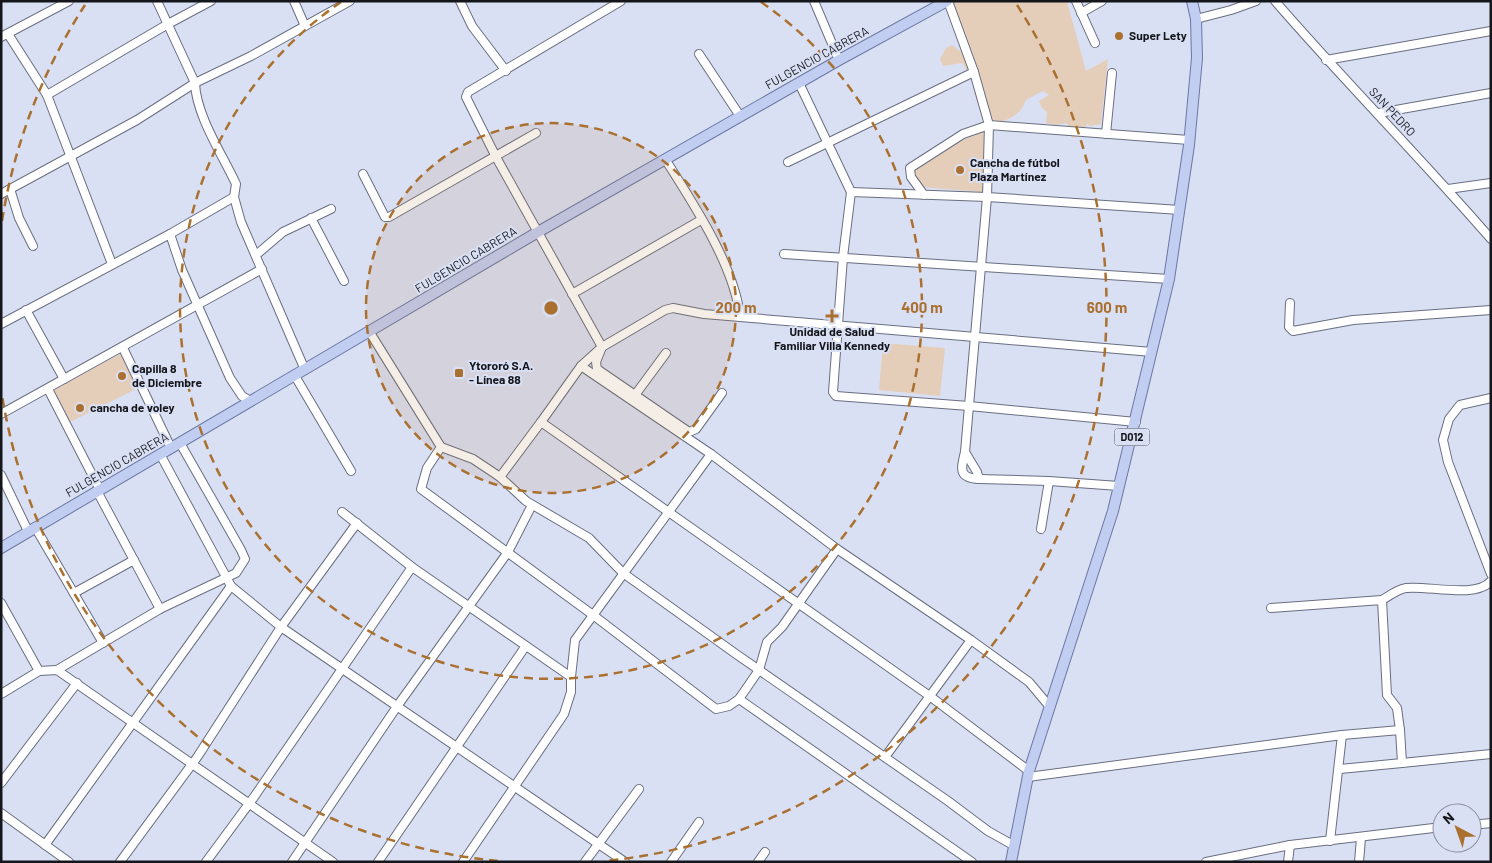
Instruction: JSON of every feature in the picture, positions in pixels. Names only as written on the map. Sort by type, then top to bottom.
[{"type":"main road","name":"FULGENCIO CABRERA","points":[[1,548],[538,232],[839,60],[947,1]]},
{"type":"main road","name":"D012","points":[[1011,862],[1029,774],[1119,486],[1169,279],[1189,140],[1196,58],[1196,19],[1192,1]]},
{"type":"street","points":[[69,1],[5,36],[47,95],[112,264]]},
{"type":"street","points":[[156,1],[195,83],[198,103],[236,184],[234,197],[241,222],[305,370]]},
{"type":"street","points":[[47,95],[211,1]]},
{"type":"street","points":[[294,1],[304,26]]},
{"type":"street","points":[[1,194],[137,120],[195,83],[350,1]]},
{"type":"street","points":[[460,1],[472,26],[506,71]]},
{"type":"street","points":[[602,347],[496,157],[466,94],[621,1]]},
{"type":"street","points":[[814,1],[839,60]]},
{"type":"street","points":[[947,1],[974,72],[989,126],[981,265],[966,452],[961,467],[962,473],[970,479],[979,480],[1049,481],[1119,486]]},
{"type":"street","points":[[1076,1],[1095,43]]},
{"type":"street","points":[[1081,13],[1102,1]]},
{"type":"street","points":[[1196,19],[1256,1]]},
{"type":"street","name":"SAN PEDRO","points":[[1275,1],[1326,60],[1379,113],[1491,239]]},
{"type":"street","points":[[1326,60],[1491,31]]},
{"type":"street","points":[[699,54],[740,116]]},
{"type":"street","points":[[788,162],[974,72]]},
{"type":"street","points":[[1106,134],[1112,74]]},
{"type":"street","points":[[799,83],[829,142],[851,192],[843,257],[840,324],[833,392],[836,396],[969,406],[1136,422]]},
{"type":"street","points":[[1379,113],[1491,94]]},
{"type":"street","points":[[924,194],[911,177],[910,168],[964,134],[989,126],[1189,140]]},
{"type":"street","points":[[363,174],[387,218],[536,133]]},
{"type":"street","points":[[665,159],[701,220],[728,272],[738,302],[740,316]]},
{"type":"street","points":[[1448,189],[1491,183]]},
{"type":"street","points":[[10,189],[19,218],[33,246]]},
{"type":"street","points":[[851,192],[986,197],[1180,210]]},
{"type":"street","points":[[1,324],[170,234],[234,197]]},
{"type":"street","points":[[256,255],[283,232],[331,208]]},
{"type":"street","points":[[312,218],[344,281]]},
{"type":"street","points":[[572,294],[701,220]]},
{"type":"street","points":[[170,234],[182,270],[236,389],[250,401]]},
{"type":"street","points":[[784,254],[981,265],[1169,279]]},
{"type":"street","points":[[1,414],[123,348],[262,269]]},
{"type":"street","points":[[1290,303],[1289,327],[1293,331],[1359,319],[1491,310]]},
{"type":"street","points":[[500,477],[581,366],[602,347],[665,310],[673,308],[704,314],[840,324],[1152,352]]},
{"type":"street","points":[[26,310],[64,379]]},
{"type":"street","points":[[369,332],[441,447],[473,459],[500,477],[532,505],[589,538],[623,573],[988,831],[1013,845]]},
{"type":"street","points":[[602,347],[596,362],[597,369],[690,432],[700,425],[722,393]]},
{"type":"street","points":[[123,348],[171,448]]},
{"type":"street","points":[[635,395],[666,353]]},
{"type":"street","points":[[581,366],[711,454],[837,549],[1029,682],[1050,706]]},
{"type":"street","points":[[295,376],[351,471]]},
{"type":"street","points":[[48,389],[160,609]]},
{"type":"street","points":[[1491,398],[1456,408],[1449,419],[1442,440],[1448,462],[1491,574]]},
{"type":"street","points":[[541,422],[930,697],[1029,774],[1342,735],[1400,730]]},
{"type":"street","points":[[1,694],[39,671],[57,670],[160,609],[236,572],[244,564],[244,555],[180,443]]},
{"type":"street","points":[[441,447],[427,468],[421,489],[593,615],[716,709],[729,706],[739,699],[759,670],[767,642],[782,627],[837,549]]},
{"type":"street","points":[[966,452],[977,472],[979,480]]},
{"type":"street","points":[[160,454],[231,586],[282,626],[625,862]]},
{"type":"street","points":[[463,862],[564,714],[571,692],[575,640],[711,454]]},
{"type":"street","points":[[1,475],[32,529],[74,593],[103,643]]},
{"type":"street","points":[[1041,529],[1049,481]]},
{"type":"street","points":[[292,862],[398,706],[508,552],[532,505]]},
{"type":"street","points":[[342,512],[412,568],[571,677]]},
{"type":"street","points":[[120,862],[192,764],[282,626],[357,523]]},
{"type":"street","points":[[74,593],[134,560]]},
{"type":"street","points":[[206,862],[412,568]]},
{"type":"street","points":[[1271,608],[1382,600],[1406,588],[1455,590],[1483,587],[1491,581]]},
{"type":"street","points":[[45,845],[231,586]]},
{"type":"street","points":[[1382,600],[1387,695],[1397,708],[1402,763]]},
{"type":"street","points":[[1,603],[39,671]]},
{"type":"street","points":[[885,757],[971,640]]},
{"type":"street","points":[[378,862],[525,647]]},
{"type":"street","points":[[57,670],[133,721],[333,862]]},
{"type":"street","points":[[1,783],[76,683]]},
{"type":"street","points":[[739,699],[972,862]]},
{"type":"street","points":[[1330,841],[1340,769],[1342,735]]},
{"type":"street","points":[[1340,769],[1491,754]]},
{"type":"street","points":[[585,862],[639,789]]},
{"type":"street","points":[[1,813],[69,862]]},
{"type":"street","points":[[671,862],[700,822]]},
{"type":"street","points":[[1206,862],[1290,845],[1432,828]]},
{"type":"street","points":[[1359,862],[1361,838]]},
{"type":"street","points":[[1288,862],[1290,845]]},
{"type":"street","points":[[758,862],[764,852]]},
{"type":"shaded area","points":[[953,1],[1067,1],[1086,71],[1108,59],[1101,124],[1090,126],[1087,124],[1081,136],[1072,138],[1067,123],[1056,125],[1046,123],[1047,112],[1042,108],[1039,101],[1049,95],[1043,91],[1026,100],[1019,112],[1010,119],[985,123],[976,99],[975,84],[962,63],[943,66],[940,59],[946,48],[952,45],[961,52],[954,27],[958,21]]},
{"type":"shaded area","points":[[985,129],[982,192],[921,187],[913,170],[936,154]]},
{"type":"shaded area","points":[[883,343],[945,348],[940,396],[879,390]]},
{"type":"shaded area","points":[[122,353],[138,388],[68,423],[52,390]]},
{"type":"place","name":"Super Lety","points":[[1119,36]]},
{"type":"place","name":"Cancha de fútbol Plaza Martínez","points":[[960,170]]},
{"type":"place","name":"Unidad de Salud Familiar Villa Kennedy","points":[[832,316]]},
{"type":"place","name":"Ytororó S.A. - Línea 88","points":[[459,373]]},
{"type":"place","name":"Capilla 8 de Diciembre","points":[[122,376]]},
{"type":"place","name":"cancha de voley","points":[[80,408]]}]
